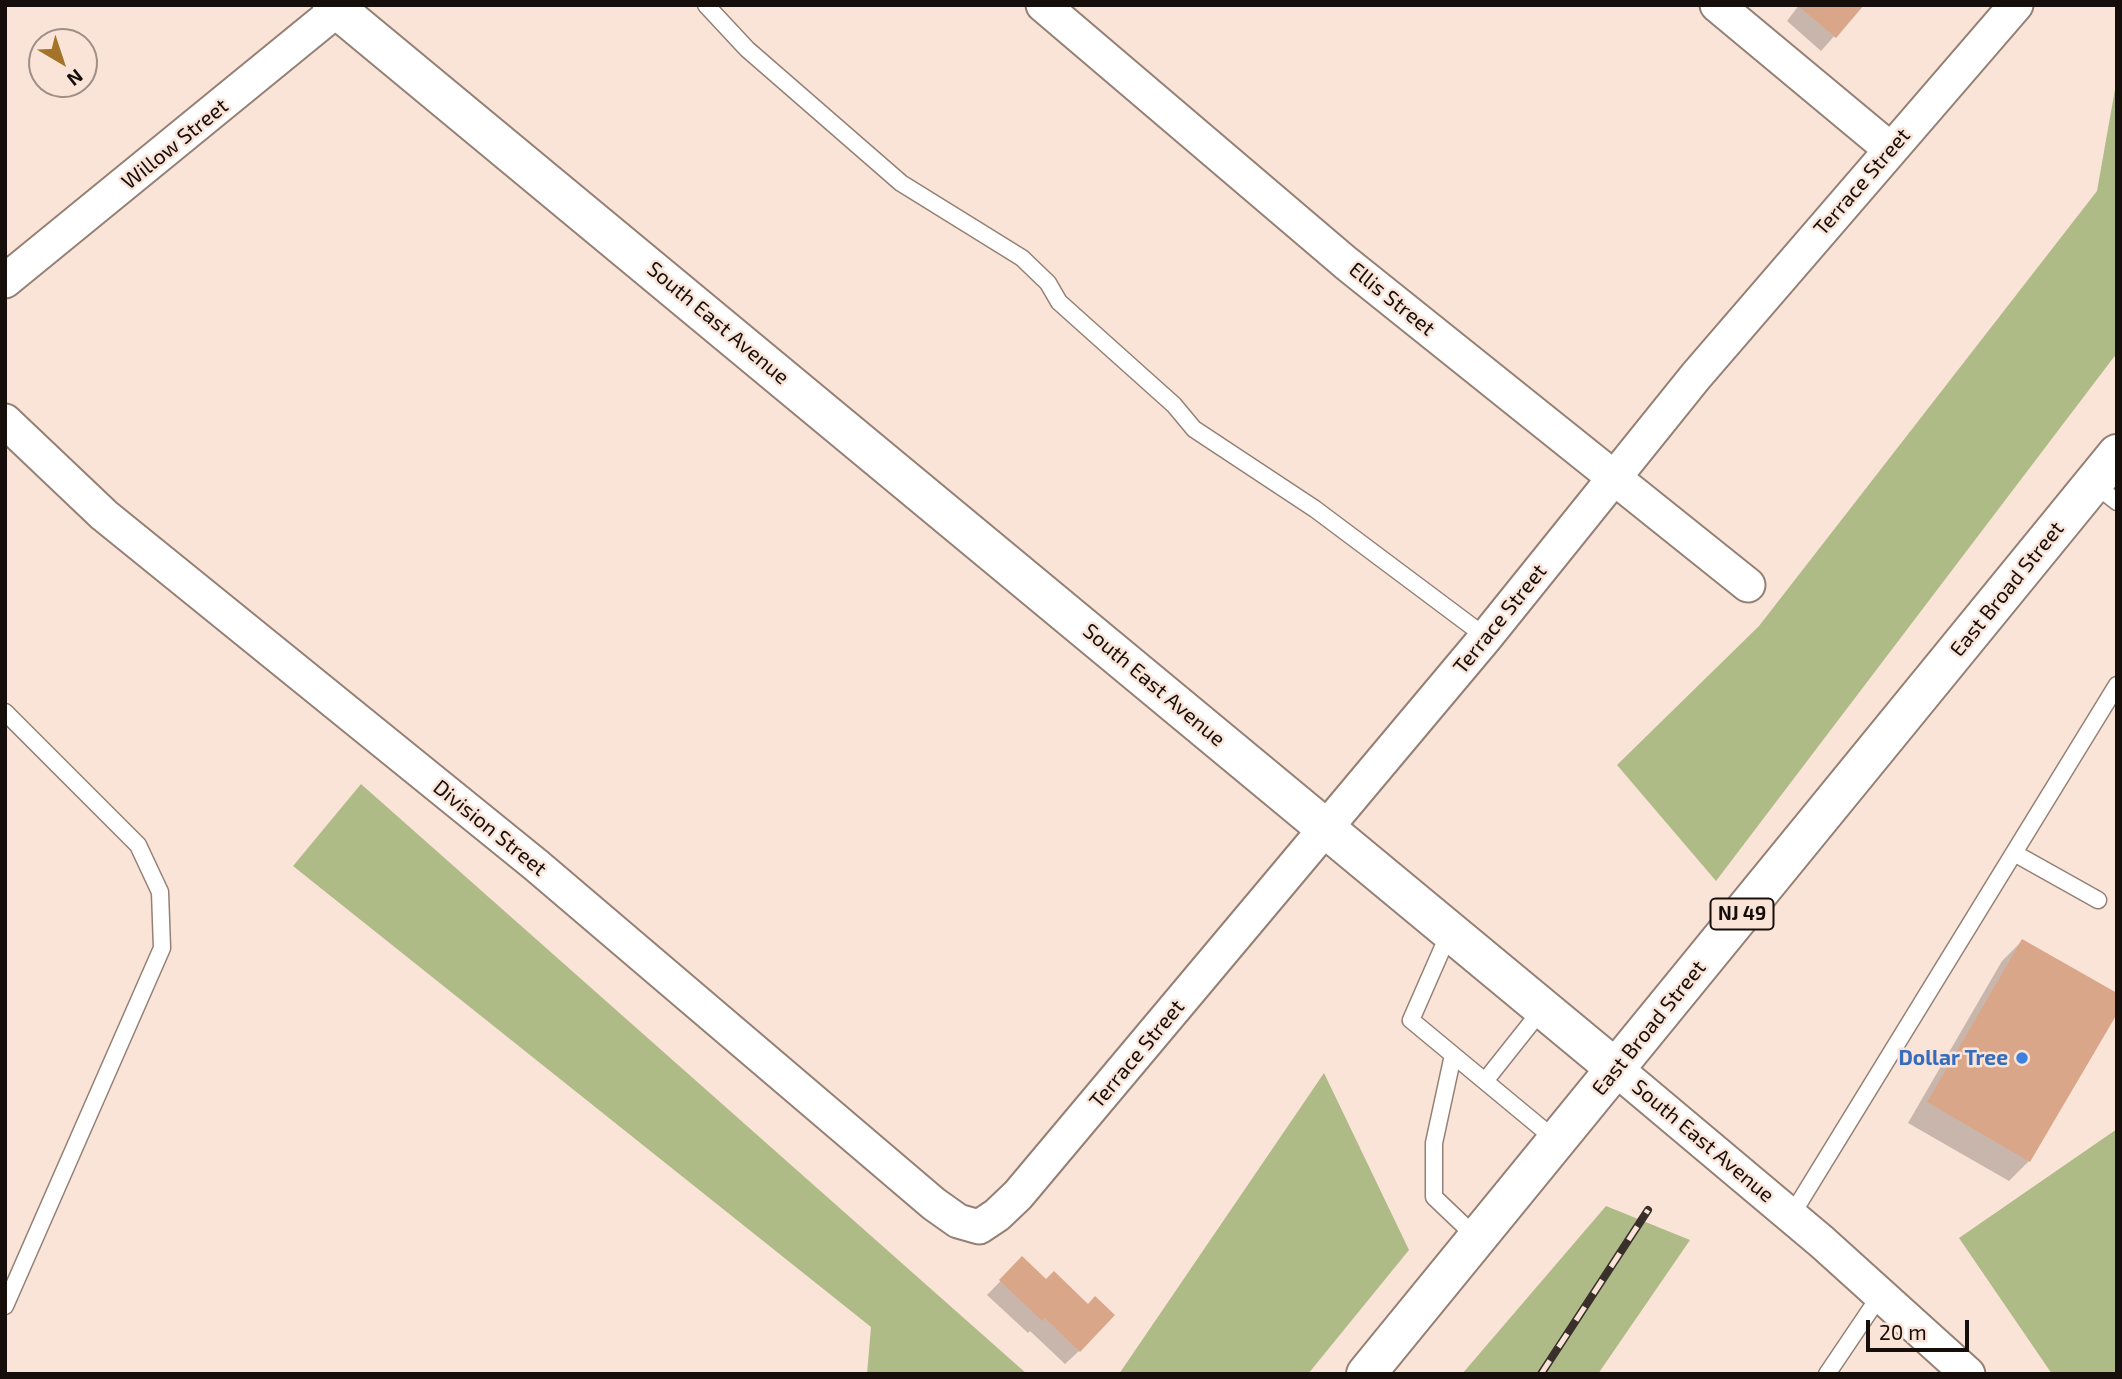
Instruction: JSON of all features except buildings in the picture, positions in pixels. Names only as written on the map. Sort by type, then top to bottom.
[{"type":"main road","name":"South East Avenue","points":[[338,7],[1616,1069]]},
{"type":"main road","name":"East Broad Street","points":[[1366,1374],[1616,1069],[2105,493],[2117,454]]},
{"type":"street","name":"Ellis Street","points":[[1043,5],[1346,263],[1748,586]]},
{"type":"street","points":[[1717,5],[1890,149]]},
{"type":"street","name":"Terrace Street","points":[[979,1227],[997,1215],[1018,1195],[1486,638],[1696,376],[2016,5]]},
{"type":"street","name":"Willow Street","points":[[5,281],[338,7]]},
{"type":"street","name":"Division Street","points":[[5,421],[104,515],[536,865],[934,1204],[958,1222],[979,1227]]},
{"type":"street","name":"South East Avenue","points":[[1616,1069],[1791,1216],[1968,1374]]},
{"type":"lane","points":[[706,5],[747,49],[901,183],[1022,258],[1048,283],[1059,302],[1174,405],[1194,429],[1315,509],[1486,638]]},
{"type":"lane","points":[[1791,1216],[2117,685]]},
{"type":"lane","points":[[5,712],[138,845],[160,892],[162,948],[5,1306]]},
{"type":"lane","points":[[2014,853],[2098,900]]},
{"type":"lane","points":[[1450,931],[1411,1020],[1557,1141]]},
{"type":"lane","points":[[1485,1081],[1543,1008]]},
{"type":"lane","points":[[1453,1055],[1434,1143],[1434,1197],[1477,1238]]},
{"type":"lane","points":[[1827,1374],[1881,1294]]},
{"type":"green space","points":[[2117,78],[2117,353],[1716,881],[1617,765],[1759,626],[2097,191]]},
{"type":"green space","points":[[361,784],[1027,1374],[867,1374],[871,1327],[293,866]]},
{"type":"green space","points":[[1324,1073],[1409,1250],[1308,1374],[1119,1374]]},
{"type":"green space","points":[[2117,1129],[2117,1374],[2052,1374],[1959,1238]]},
{"type":"green space","points":[[1606,1206],[1690,1240],[1598,1374],[1462,1374]]},
{"type":"railway","points":[[1541,1374],[1648,1210]]},
{"type":"place","name":"Dollar Tree","points":[[2022,1058]]}]
